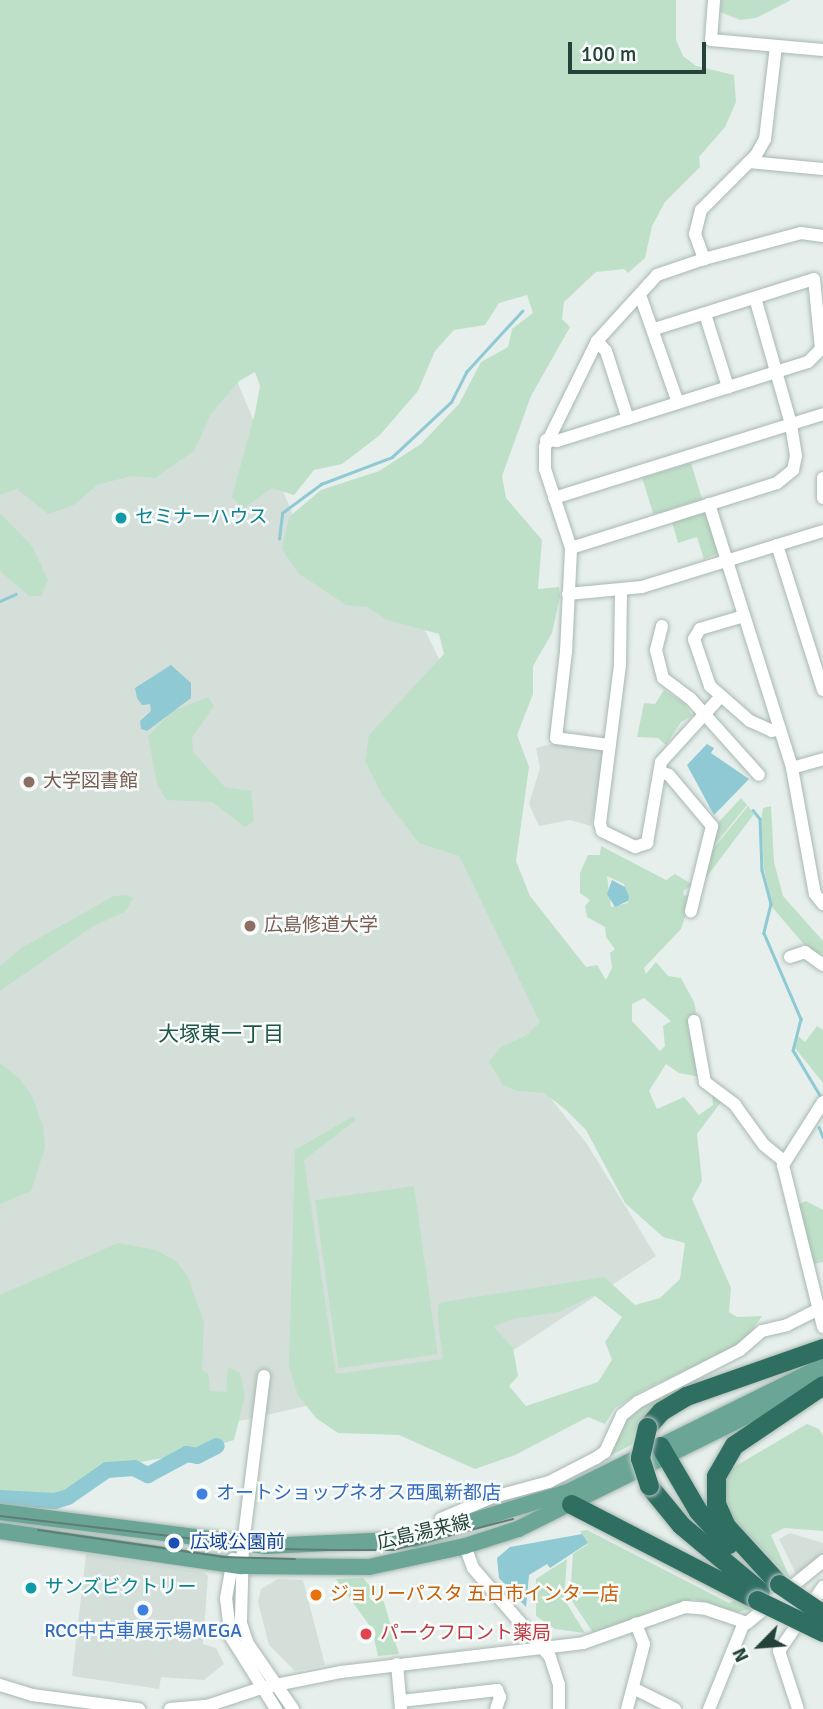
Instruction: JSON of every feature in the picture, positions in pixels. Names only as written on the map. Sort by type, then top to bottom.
[{"type":"highway","points":[[823,1348],[686,1396],[661,1411],[647,1427],[640,1458],[649,1486],[681,1525],[767,1593],[823,1631]]},
{"type":"highway","points":[[767,1593],[721,1517],[714,1495],[716,1476],[734,1445],[823,1385]]},
{"type":"highway","points":[[663,1452],[710,1526],[767,1593]]},
{"type":"highway","points":[[571,1504],[767,1593],[823,1614]]},
{"type":"main road","name":"広島湯来線","points":[[0,1531],[235,1565],[369,1567],[465,1546],[518,1529],[571,1504],[823,1366]]},
{"type":"main road","name":"広島湯来線","points":[[0,1513],[243,1544],[372,1544],[446,1531],[568,1492],[663,1452],[823,1378]]},
{"type":"street","points":[[714,0],[711,40],[823,50]]},
{"type":"street","points":[[704,259],[694,230],[699,213],[749,162],[767,130],[776,46]]},
{"type":"street","points":[[749,162],[823,169]]},
{"type":"street","points":[[609,745],[556,738],[570,548],[544,464],[547,440],[597,341],[657,275],[704,259],[800,233],[823,236]]},
{"type":"street","points":[[547,440],[558,441],[810,361],[820,352],[814,279],[654,329]]},
{"type":"street","points":[[640,295],[678,403]]},
{"type":"street","points":[[570,548],[787,477],[796,462],[791,424],[755,298]]},
{"type":"street","points":[[705,314],[728,387]]},
{"type":"street","points":[[597,341],[606,351],[628,419]]},
{"type":"street","points":[[554,498],[823,414]]},
{"type":"street","points":[[823,478],[823,498]]},
{"type":"street","points":[[709,504],[792,768],[815,894],[823,904]]},
{"type":"street","points":[[568,594],[621,591],[823,531]]},
{"type":"street","points":[[777,545],[823,690]]},
{"type":"street","points":[[621,591],[620,665],[609,745],[602,831],[635,847],[648,843],[661,762],[722,696]]},
{"type":"street","points":[[744,616],[700,629],[694,636],[708,684],[750,721],[772,732],[780,729]]},
{"type":"street","points":[[662,626],[656,650],[663,678],[690,698],[703,716],[759,775]]},
{"type":"street","points":[[792,768],[823,759]]},
{"type":"street","points":[[660,772],[669,775],[712,826],[691,911]]},
{"type":"street","points":[[790,957],[805,953],[823,965]]},
{"type":"street","points":[[446,1531],[441,1519],[490,1498],[549,1482],[605,1452],[622,1415],[638,1402],[740,1350],[762,1331],[820,1316],[817,1267],[784,1161],[764,1145],[734,1105],[704,1080],[704,1059],[694,1021]]},
{"type":"street","points":[[784,1161],[823,1102]]},
{"type":"street","points":[[264,1376],[243,1544],[226,1598],[231,1637],[276,1709]]},
{"type":"street","points":[[465,1546],[473,1568],[545,1648],[556,1672],[559,1709]]},
{"type":"street","points":[[170,1709],[207,1706],[261,1688],[397,1664],[594,1641],[636,1624],[691,1607],[744,1623],[756,1620],[823,1561]]},
{"type":"street","points":[[235,1565],[241,1623],[248,1644],[293,1709]]},
{"type":"street","points":[[798,1709],[779,1651],[823,1587]]},
{"type":"street","points":[[709,1709],[744,1623]]},
{"type":"street","points":[[627,1709],[645,1644],[636,1624]]},
{"type":"street","points":[[397,1664],[401,1705],[497,1690],[500,1698],[496,1709]]},
{"type":"street","points":[[0,1685],[32,1695],[139,1709]]},
{"type":"street","points":[[633,1688],[675,1709]]},
{"type":"shaded area","name":"広島修道大学","points":[[234,374],[315,567],[415,610],[446,673],[452,831],[549,1021],[525,1066],[587,1144],[656,1256],[473,1377],[328,1401],[169,1437],[0,1462],[0,483]]},
{"type":"shaded area","points":[[551,744],[600,749],[604,754],[591,826],[570,820],[539,826],[529,804],[540,768],[536,748]]},
{"type":"shaded area","points":[[790,1533],[823,1543],[823,1554],[798,1578],[779,1539]]},
{"type":"shaded area","name":"RCC中古車展示場MEGA","points":[[86,1554],[203,1572],[208,1576],[203,1644],[216,1648],[224,1664],[204,1680],[161,1677],[159,1689],[72,1676]]},
{"type":"shaded area","points":[[278,1579],[303,1580],[325,1665],[295,1671],[269,1645],[258,1602],[261,1589]]},
{"type":"green space","points":[[0,0],[676,0],[676,40],[683,56],[696,66],[734,75],[736,102],[725,127],[699,157],[700,167],[665,202],[652,226],[645,258],[628,273],[624,269],[596,272],[564,302],[562,319],[570,327],[531,396],[502,476],[506,498],[542,540],[538,589],[559,587],[560,596],[552,633],[533,666],[533,694],[517,735],[529,767],[516,861],[530,896],[586,967],[597,965],[606,980],[612,968],[610,953],[615,949],[606,937],[605,927],[587,917],[585,906],[590,900],[580,893],[580,873],[588,855],[600,855],[601,846],[666,880],[675,874],[693,885],[683,891],[684,896],[693,893],[681,929],[644,968],[646,974],[656,962],[668,976],[681,978],[694,1002],[697,1016],[687,1028],[692,1034],[700,1077],[679,1073],[666,1064],[649,1091],[657,1109],[684,1097],[699,1115],[713,1105],[712,1095],[721,1102],[697,1134],[702,1181],[692,1199],[731,1288],[729,1312],[737,1317],[762,1316],[743,1343],[640,1392],[615,1408],[605,1424],[588,1417],[515,1455],[475,1469],[399,1435],[338,1433],[316,1418],[298,1395],[289,1367],[295,1150],[353,1116],[356,1120],[304,1160],[336,1374],[443,1359],[438,1305],[443,1302],[604,1277],[635,1305],[660,1298],[680,1279],[685,1243],[663,1237],[625,1203],[586,1130],[544,1093],[517,1091],[503,1085],[489,1062],[501,1047],[527,1035],[540,1022],[459,856],[419,843],[382,795],[365,761],[369,735],[444,654],[439,634],[387,620],[367,607],[346,605],[298,573],[282,549],[289,517],[321,490],[379,471],[421,444],[459,404],[481,362],[508,347],[512,329],[533,313],[527,295],[499,303],[485,325],[454,330],[435,351],[418,391],[380,435],[342,464],[314,470],[294,495],[272,488],[243,509],[232,497],[260,386],[255,372],[239,381],[211,414],[194,451],[155,478],[131,476],[97,485],[74,505],[48,514],[17,489],[0,495]],"holes":[[[607,876],[624,884],[628,903],[611,907]],[[644,998],[671,1021],[663,1026],[665,1046],[660,1051],[632,1021],[632,1004]],[[594,1295],[622,1317],[605,1342],[612,1360],[598,1382],[526,1406],[509,1386],[518,1376],[513,1348],[494,1327],[512,1319],[559,1312]]]},
{"type":"green space","points":[[721,0],[791,0],[756,18],[740,20],[720,12]]},
{"type":"green space","points":[[691,463],[702,499],[653,514],[642,478]]},
{"type":"green space","points":[[0,513],[32,546],[48,580],[41,596],[29,596],[0,571]]},
{"type":"green space","points":[[702,513],[707,515],[719,553],[704,559],[697,537],[678,543],[672,522]]},
{"type":"green space","points":[[664,690],[685,704],[692,716],[681,722],[666,745],[658,738],[637,737],[644,703],[655,704]]},
{"type":"green space","points":[[208,697],[214,706],[192,737],[193,752],[225,787],[251,791],[254,821],[245,827],[212,802],[166,800],[157,784],[148,736],[171,712]]},
{"type":"green space","points":[[741,798],[747,805],[709,852],[716,825]]},
{"type":"green space","points":[[748,806],[754,814],[702,883],[708,855]]},
{"type":"green space","points":[[771,806],[774,862],[783,896],[823,941],[823,955],[807,948],[772,907],[764,869],[761,820],[763,808]]},
{"type":"green space","points":[[127,895],[133,898],[126,911],[92,927],[0,991],[0,966],[21,948],[114,896]]},
{"type":"green space","points":[[817,1026],[823,1030],[823,1083],[795,1048],[798,1036],[805,1042]]},
{"type":"green space","points":[[0,1063],[20,1079],[33,1098],[43,1126],[45,1148],[31,1191],[0,1204]]},
{"type":"green space","points":[[414,1186],[438,1354],[339,1368],[315,1200]]},
{"type":"green space","points":[[806,1201],[823,1210],[823,1262],[814,1264],[802,1225],[799,1204]]},
{"type":"green space","points":[[118,1243],[156,1250],[176,1261],[187,1275],[204,1322],[202,1370],[208,1374],[210,1391],[226,1392],[228,1367],[240,1373],[245,1396],[234,1440],[196,1452],[101,1469],[62,1496],[38,1498],[0,1493],[0,1295]]},
{"type":"green space","points":[[677,1390],[638,1427],[633,1444],[598,1462],[620,1425],[648,1401]]},
{"type":"green space","points":[[807,1424],[819,1429],[823,1436],[823,1531],[784,1528],[771,1535],[790,1578],[732,1518],[724,1496],[725,1477],[729,1470]]},
{"type":"green space","points":[[587,1530],[729,1603],[739,1599],[757,1608],[737,1612],[693,1599],[594,1634],[570,1598],[573,1554],[588,1544],[580,1531]]},
{"type":"green space","points":[[567,1559],[564,1599],[585,1633],[555,1629],[536,1616],[536,1579]]},
{"type":"green space","points":[[363,1578],[384,1602],[399,1654],[378,1656],[372,1629],[336,1579]]},
{"type":"water","points":[[171,665],[191,683],[191,698],[147,731],[141,729],[140,721],[151,711],[150,704],[142,705],[135,688]]},
{"type":"water","points":[[707,744],[714,748],[711,753],[749,779],[714,815],[687,765]]},
{"type":"water","points":[[612,880],[625,887],[629,896],[628,901],[615,907],[607,894]]},
{"type":"water","points":[[582,1534],[588,1543],[550,1568],[547,1564],[529,1575],[526,1607],[499,1578],[497,1558],[510,1547]]},
{"type":"waterway","points":[[279,539],[282,513],[321,484],[392,457],[451,402],[466,372],[522,311]]},
{"type":"waterway","points":[[0,601],[16,594]]},
{"type":"waterway","points":[[753,810],[760,819],[762,870],[771,904],[764,933],[801,1019],[793,1050],[821,1097]]},
{"type":"waterway","points":[[819,1127],[823,1137]]},
{"type":"waterway","points":[[0,1498],[55,1501],[68,1497],[107,1470],[134,1468],[148,1475],[187,1454],[197,1456],[217,1446]]},
{"type":"tram line","points":[[0,1516],[282,1549],[329,1550],[393,1550],[513,1519]]},
{"type":"tram line","points":[[38,1530],[222,1557],[295,1559]]},
{"type":"place","name":"セミナーハウス","points":[[121,518]]},
{"type":"place","name":"大学図書館","points":[[29,782]]},
{"type":"place","name":"広島修道大学","points":[[250,926]]},
{"type":"place","name":"オートショップネオス西風新都店","points":[[202,1494]]},
{"type":"place","name":"広域公園前","points":[[174,1543]]},
{"type":"place","name":"サンズビクトリー","points":[[31,1588]]},
{"type":"place","name":"ジョリーパスタ 五日市インター店","points":[[316,1595]]},
{"type":"place","name":"RCC中古車展示場MEGA","points":[[143,1610]]},
{"type":"place","name":"パークフロント薬局","points":[[366,1634]]},
{"type":"district","name":"大塚東一丁目","points":[[221,1034]]}]
